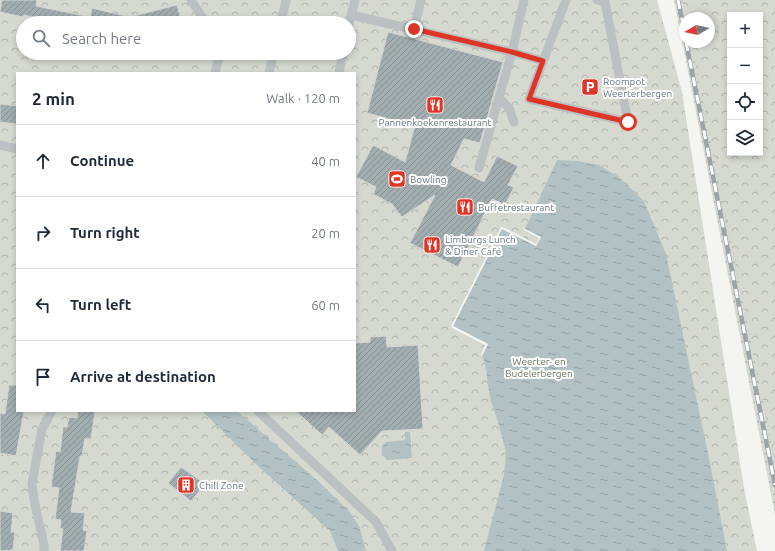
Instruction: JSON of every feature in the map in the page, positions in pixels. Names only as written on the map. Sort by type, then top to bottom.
[{"type":"lane","points":[[191,0],[201,16]]},
{"type":"lane","points":[[283,16],[286,0]]},
{"type":"lane","points":[[355,0],[351,15],[356,16]]},
{"type":"lane","points":[[414,29],[421,0]]},
{"type":"lane","points":[[479,168],[512,52],[524,0]]},
{"type":"lane","points":[[566,0],[529,99],[628,122],[606,2],[597,0]]},
{"type":"lane","points":[[356,16],[512,52],[543,61]]},
{"type":"lane","points":[[215,72],[218,60]]},
{"type":"lane","points":[[269,72],[272,60]]},
{"type":"lane","points":[[339,72],[342,60]]},
{"type":"lane","points":[[499,98],[509,108],[514,122]]},
{"type":"lane","points":[[0,145],[16,149]]},
{"type":"lane","points":[[44,551],[32,484],[42,429],[51,412]]},
{"type":"lane","points":[[259,412],[376,522],[392,551]]},
{"type":"green space","name":"Weerter- en Budelerbergen","points":[[0,0],[657,0],[682,92],[744,488],[757,551],[0,551]]},
{"type":"green space","points":[[674,0],[704,0],[707,12],[679,12],[679,25]]},
{"type":"green space","points":[[682,0],[775,0],[775,461],[692,48],[715,48],[715,12],[685,12]]},
{"type":"green space","points":[[683,48],[710,48],[727,137],[727,156],[731,156],[775,346],[775,514]]},
{"type":"water","points":[[557,160],[578,161],[599,165],[621,179],[644,201],[666,254],[727,551],[484,551],[504,475],[506,452],[490,398],[485,363],[482,356],[488,344],[453,326],[502,229],[536,246],[541,237],[525,229]]},
{"type":"water","points":[[203,412],[238,412],[319,482],[349,511],[359,526],[366,551],[338,551],[330,531],[258,466]]},
{"type":"water","points":[[405,432],[410,432],[412,458],[388,460],[382,454],[382,446],[386,442],[405,440]]},
{"type":"pier","points":[[501,227],[536,244],[539,238],[523,228],[541,237],[536,246],[502,229],[453,326],[488,344],[482,356],[481,355],[485,345],[452,328],[451,326]]},
{"type":"building","points":[[2,0],[37,0],[36,6],[85,16],[18,16],[0,12]]},
{"type":"building","points":[[177,5],[180,16],[134,16]]},
{"type":"building","points":[[92,8],[126,16],[90,16]]},
{"type":"building","points":[[388,32],[503,62],[480,143],[464,139],[451,165],[484,182],[497,156],[518,166],[508,185],[514,187],[505,205],[492,199],[458,267],[410,243],[435,195],[402,217],[392,204],[373,194],[376,187],[356,177],[373,145],[405,162],[415,126],[367,113]]},
{"type":"building","points":[[0,104],[16,106],[16,124],[0,122]]},
{"type":"building","points":[[386,336],[387,347],[418,345],[423,429],[382,431],[360,455],[329,427],[322,435],[297,412],[356,412],[356,343],[370,342],[370,337]]},
{"type":"building","points":[[9,385],[16,385],[16,412],[24,412],[16,456],[0,453],[0,413],[5,414]]},
{"type":"building","points":[[78,412],[95,412],[91,439],[85,438],[82,456],[80,456],[71,512],[85,513],[83,530],[87,531],[84,551],[60,551],[63,529],[60,528],[61,520],[55,519],[59,488],[51,487],[56,451],[60,452],[63,427],[67,427],[69,417],[77,418]]},
{"type":"building","name":"Chill Zone","points":[[181,467],[205,484],[191,501],[168,483]]},
{"type":"building","points":[[0,511],[13,513],[11,532],[15,532],[13,550],[0,551]]},
{"type":"railway","points":[[678,0],[680,12]]},
{"type":"railway","points":[[687,48],[775,485]]},
{"type":"place","name":"Roompot Weerterbergen","points":[[590,87]]},
{"type":"place","name":"Pannenkoekenrestaurant","points":[[435,105]]},
{"type":"place","name":"Bowling","points":[[397,179]]},
{"type":"place","name":"Buffetrestaurant","points":[[465,207]]},
{"type":"place","name":"Limburgs Lunch & Diner Café","points":[[432,245]]},
{"type":"place","name":"Chill Zone","points":[[186,485]]},
{"type":"route","points":[[414,29],[512,52],[543,61],[529,99],[628,122]]}]
